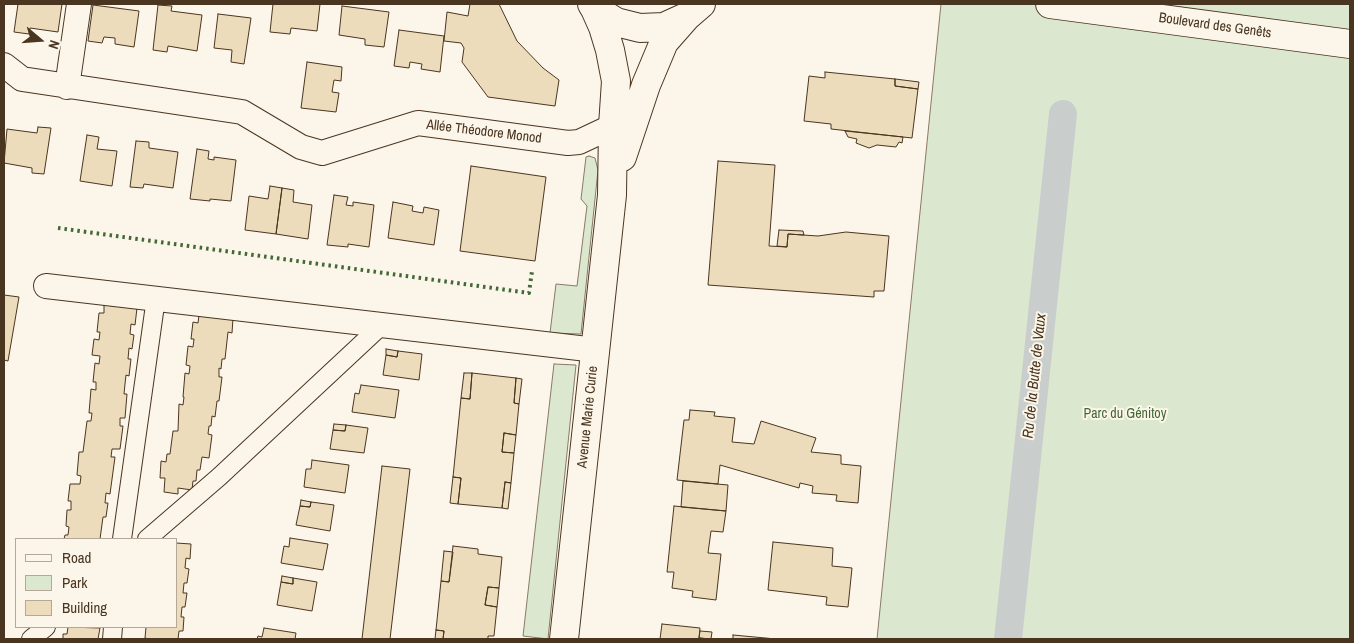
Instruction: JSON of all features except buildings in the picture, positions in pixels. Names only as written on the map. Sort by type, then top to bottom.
[{"type":"main road","name":"Boulevard des Genêts","points":[[1050,4],[1350,44]]},
{"type":"main road","points":[[593,6],[616,22],[640,28],[664,26],[694,10]]},
{"type":"main road","name":"Avenue Marie Curie","points":[[564,639],[612,195],[615,68],[604,27],[593,6]]},
{"type":"main road","name":"Avenue Marie Curie","points":[[612,195],[627,138],[664,42],[694,10]]},
{"type":"street","points":[[68,87],[79,4]]},
{"type":"street","name":"Allée Théodore Monod","points":[[4,65],[22,79],[242,112],[301,148],[322,153],[418,123],[568,143],[579,142],[613,126]]},
{"type":"street","points":[[46,286],[596,350]]},
{"type":"street","points":[[122,538],[156,298]]},
{"type":"street","points":[[148,538],[218,477],[382,324]]},
{"type":"street","points":[[31,639],[45,628]]},
{"type":"green space","name":"Parc du Génitoy","points":[[941,4],[1350,4],[1350,639],[877,639]]},
{"type":"green space","points":[[586,157],[595,158],[598,170],[581,334],[550,333],[556,284],[577,286],[587,206],[581,199]]},
{"type":"green space","points":[[554,364],[576,365],[548,639],[523,636]]},
{"type":"waterway","name":"Ru de la Butte de Vaux","points":[[1008,639],[1063,114]]},
{"type":"hedge","points":[[58,228],[529,293],[532,271]]}]
